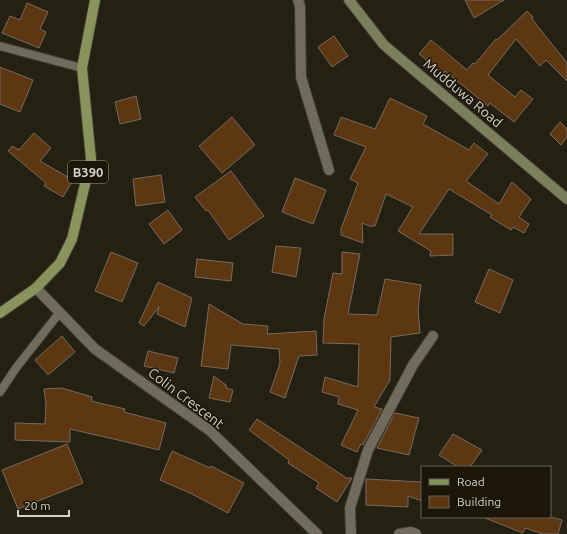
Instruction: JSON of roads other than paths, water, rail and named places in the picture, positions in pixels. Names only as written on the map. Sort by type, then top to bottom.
[{"type":"main road","name":"B390","points":[[0,313],[36,288],[60,263],[72,239],[91,159],[82,68],[94,0]]},
{"type":"street","points":[[298,0],[300,6],[301,77],[329,170]]},
{"type":"street","name":"Mudduwa Road","points":[[350,0],[384,45],[567,199]]},
{"type":"street","name":"Colin Crescent","points":[[36,288],[96,348],[209,430],[317,534]]},
{"type":"street","points":[[351,534],[350,508],[368,450],[413,365],[433,336]]},
{"type":"street","points":[[399,534],[411,532],[416,534]]},
{"type":"lane","points":[[0,46],[82,68]]},
{"type":"lane","points":[[0,392],[16,368],[60,312]]}]
